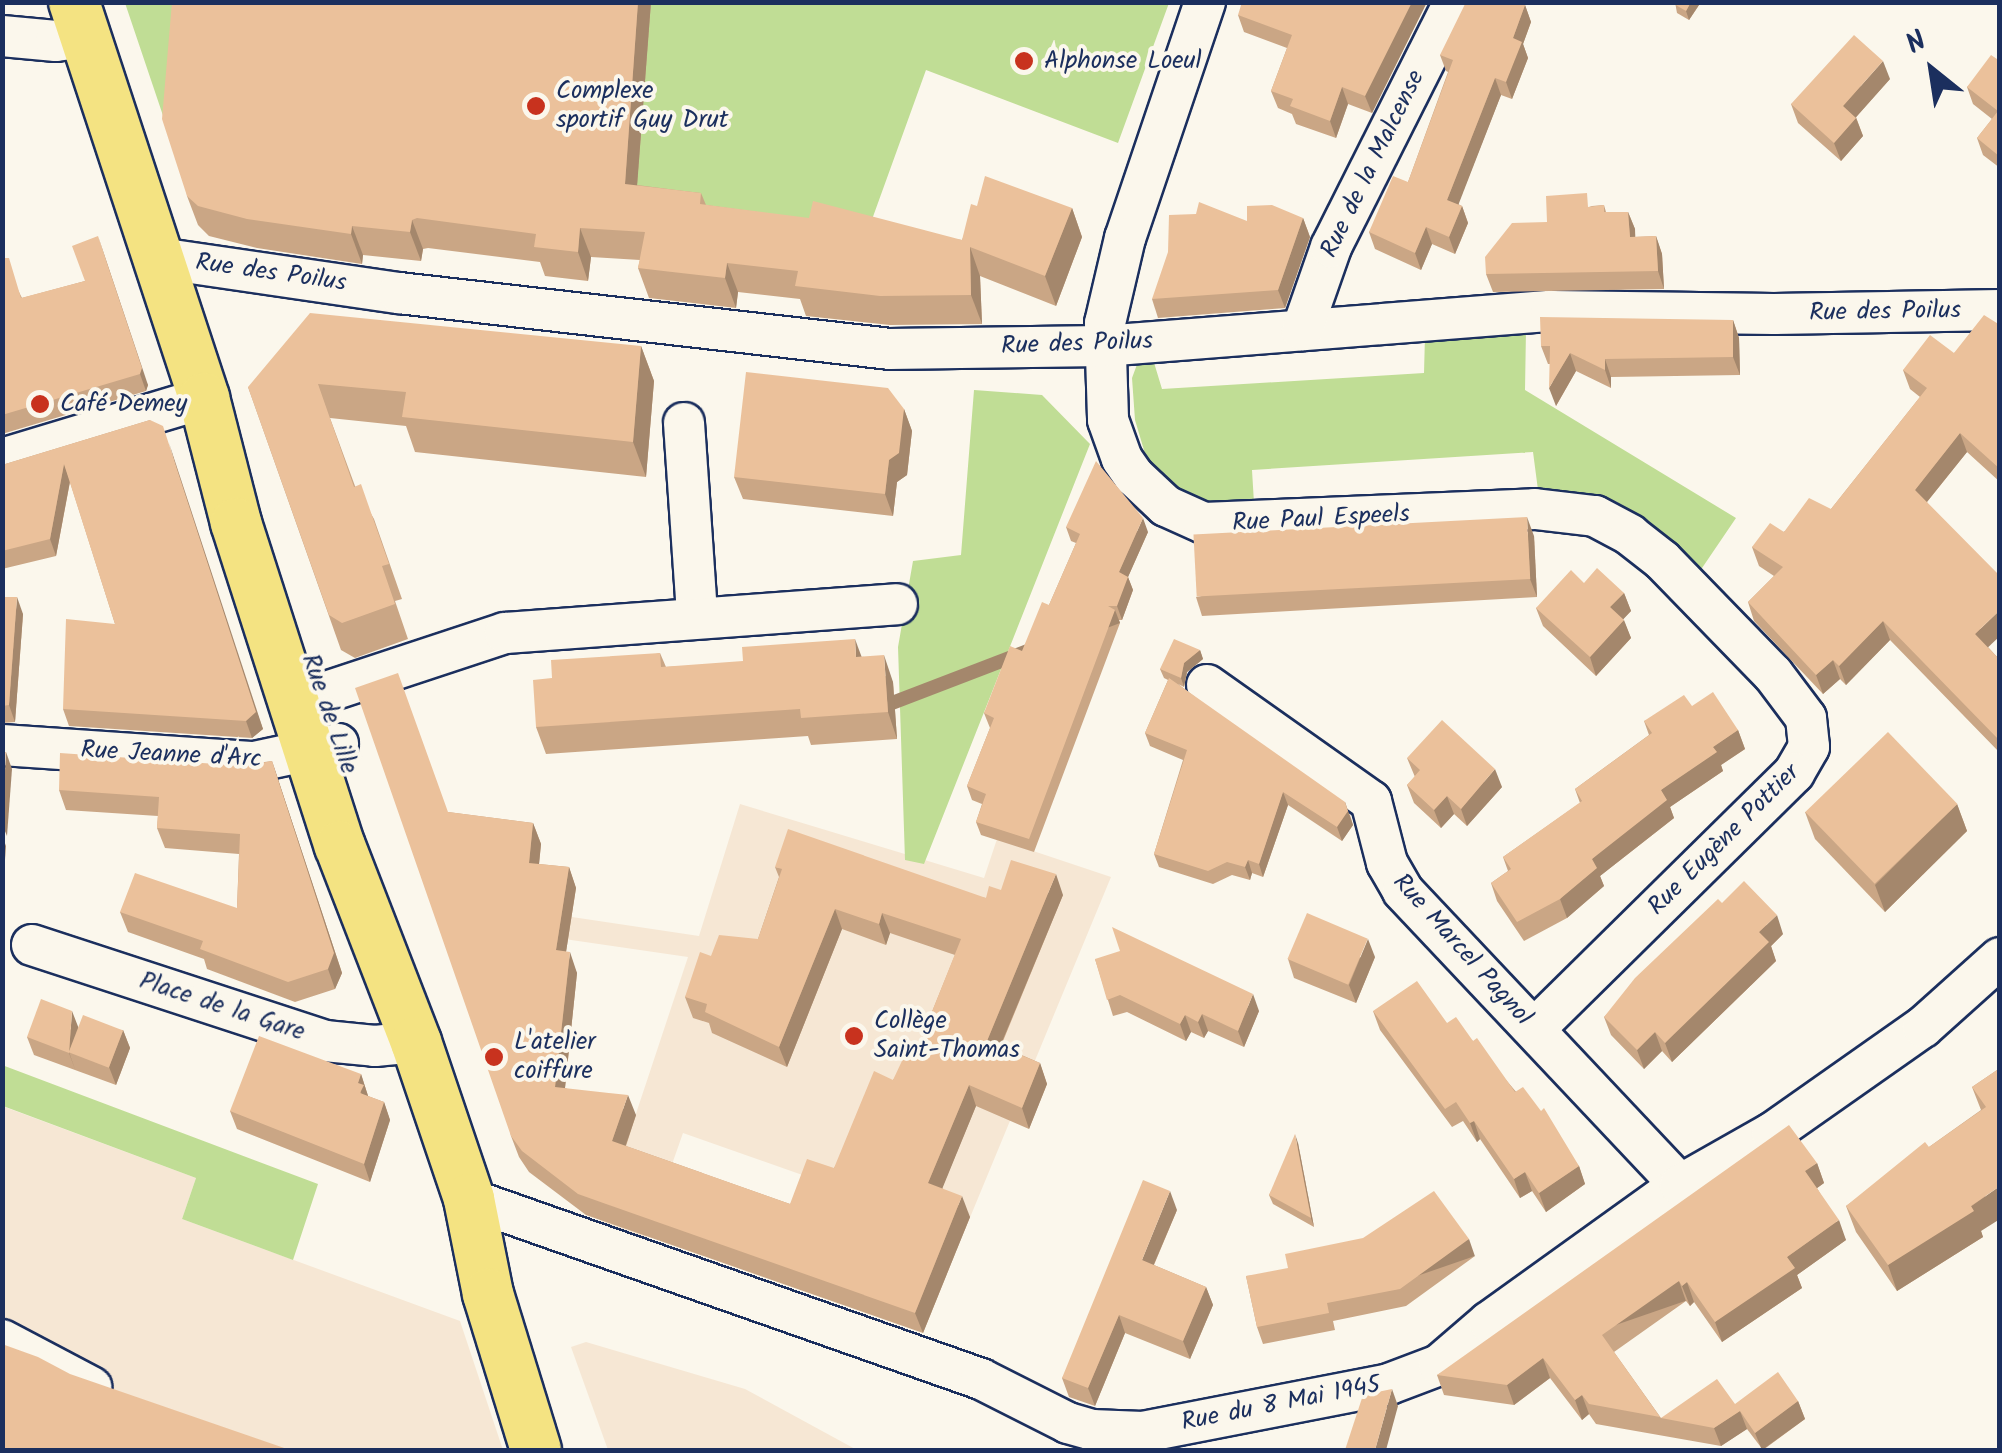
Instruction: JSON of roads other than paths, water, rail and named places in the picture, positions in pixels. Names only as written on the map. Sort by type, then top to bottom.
[{"type":"main road","name":"Rue de Lille","points":[[80,20],[204,398],[236,522],[324,748],[359,900],[416,1042],[469,1199],[488,1294],[536,1450]]},
{"type":"main road","name":"Rue de Lille","points":[[469,1199],[506,1268],[569,1450]]},
{"type":"street","name":"Rue Paul Espeels","points":[[1205,2],[1124,238],[1103,346],[1108,420],[1122,459],[1148,492],[1186,516],[1221,524],[1535,509],[1584,514],[1613,524],[1647,546],[1733,634]]},
{"type":"street","name":"Rue de la Malcense","points":[[1302,330],[1330,247],[1454,2]]},
{"type":"street","points":[[2,36],[56,41],[80,20]]},
{"type":"street","name":"Rue des Poilus","points":[[158,258],[399,293],[889,349],[1103,346],[1564,310],[1774,314],[2000,310]]},
{"type":"street","points":[[2,459],[204,398]]},
{"type":"street","points":[[684,423],[697,615]]},
{"type":"street","points":[[307,698],[505,633],[697,615],[897,604]]},
{"type":"street","name":"Rue Eugène Pottier","points":[[1534,1029],[1804,760],[1810,733],[1799,703],[1733,634]]},
{"type":"street","name":"Rue Marcel Pagnol","points":[[1208,685],[1371,801],[1394,878],[1680,1184]]},
{"type":"street","name":"Rue Jeanne d'Arc","points":[[2,745],[241,762],[324,748]]},
{"type":"street","name":"Place de la Gare","points":[[32,945],[326,1041],[375,1046],[416,1042]]},
{"type":"street","name":"Rue du 8 Mai 1945","points":[[469,1199],[981,1380],[1068,1424],[1122,1433],[1418,1376],[1439,1366],[1488,1322],[1680,1184],[1772,1133],[1894,1048],[1960,996],[2000,958]]},
{"type":"street","points":[[2,1340],[72,1378],[126,1399]]},
{"type":"place","name":"Alphonse Loeul","points":[[1024,61]]},
{"type":"place","name":"Complexe sportif Guy Drut","points":[[536,106]]},
{"type":"place","name":"Café Demey","points":[[40,404]]},
{"type":"place","name":"Collège Saint-Thomas","points":[[854,1036]]},
{"type":"place","name":"L'atelier coiffure","points":[[494,1057]]}]
